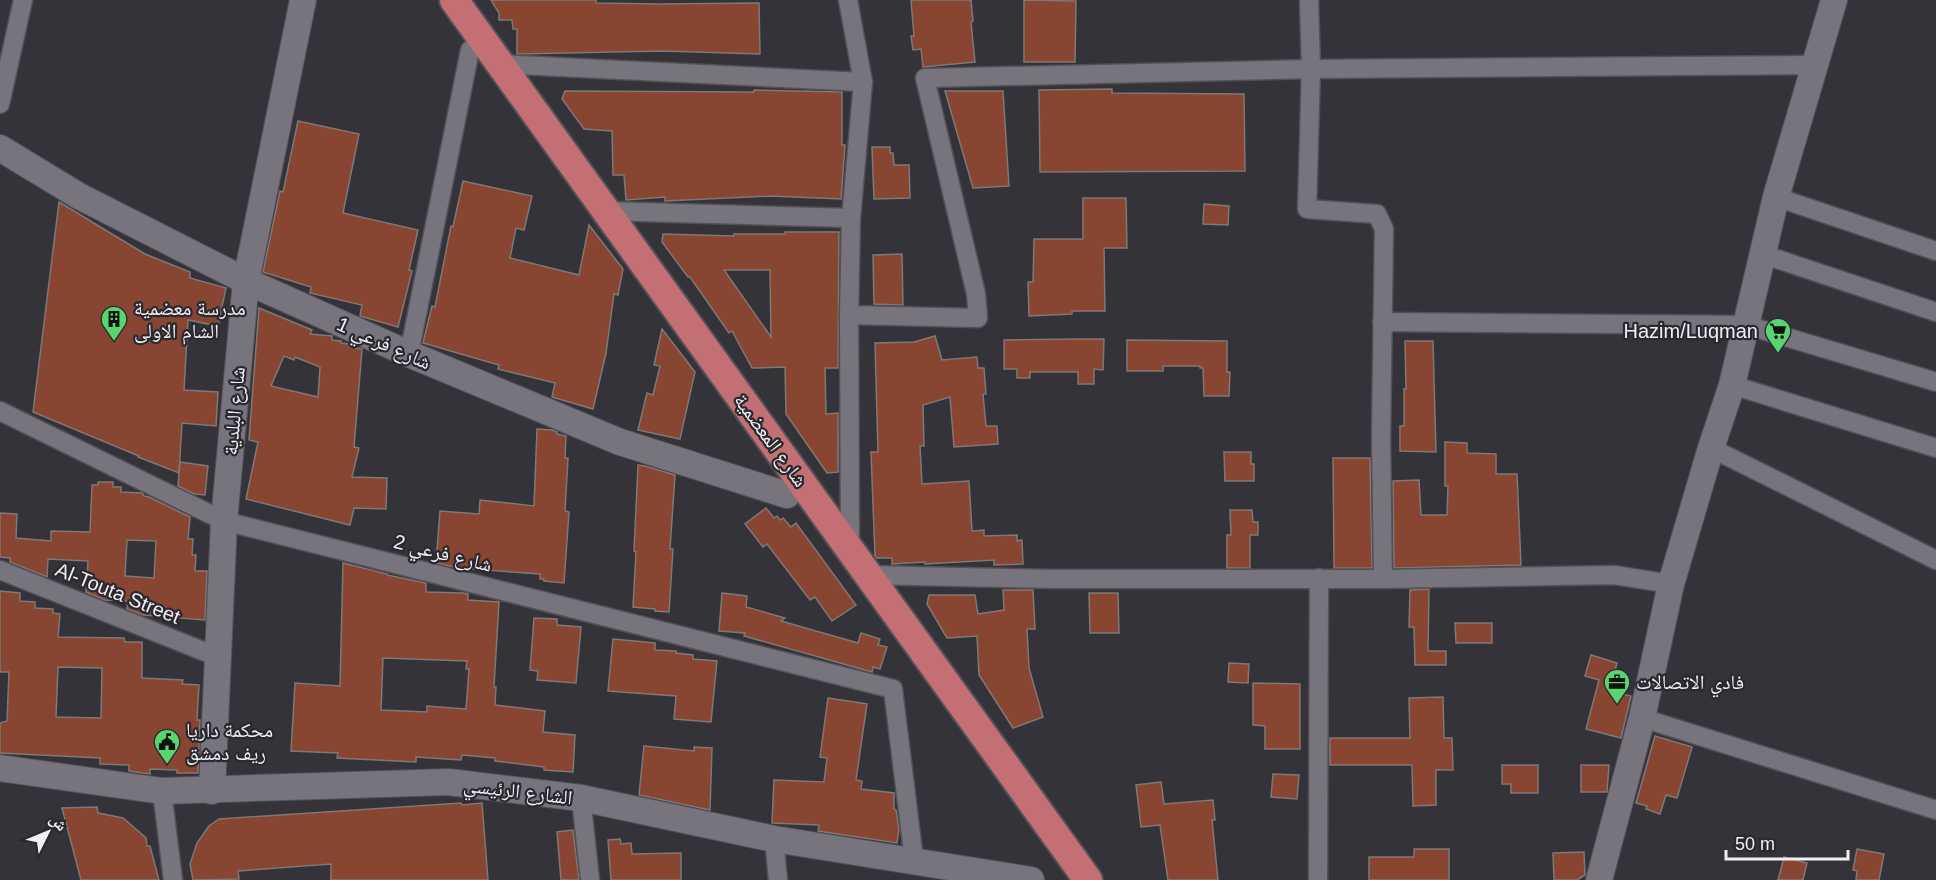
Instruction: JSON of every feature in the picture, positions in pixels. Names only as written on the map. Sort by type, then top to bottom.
[{"type":"main road","name":"شارع المعضمية","points":[[434,0],[787,495],[923,677],[1065,880]]},
{"type":"main road","name":"شارع المعضمية","points":[[454,0],[1088,880]]},
{"type":"street","points":[[0,104],[23,0]]},
{"type":"street","name":"شارع البلدية","points":[[212,791],[224,521],[246,281],[303,0]]},
{"type":"street","points":[[848,0],[863,82],[851,218],[850,549]]},
{"type":"street","points":[[1309,0],[1311,69],[1306,209],[1377,214],[1384,229],[1381,439],[1383,579]]},
{"type":"street","points":[[1599,880],[1642,718],[1671,584],[1732,385],[1776,197],[1834,0]]},
{"type":"street","points":[[409,354],[470,50]]},
{"type":"street","points":[[500,64],[863,82]]},
{"type":"street","points":[[849,315],[978,318],[976,294],[925,78],[1311,69],[1814,65]]},
{"type":"street","name":"شارع فرعي 1","points":[[0,148],[79,196],[246,281],[409,354],[620,442],[787,495]]},
{"type":"street","points":[[1776,197],[1936,251]]},
{"type":"street","points":[[604,211],[851,218]]},
{"type":"street","points":[[1762,254],[1936,312]]},
{"type":"street","points":[[1382,322],[1746,325],[1936,382]]},
{"type":"street","points":[[1732,385],[1936,448]]},
{"type":"street","name":"شارع فرعي 2","points":[[0,411],[224,521],[893,689],[914,860]]},
{"type":"street","points":[[1711,448],[1936,560]]},
{"type":"street","name":"Al-Touta Street","points":[[0,570],[218,657]]},
{"type":"street","points":[[868,574],[1055,579],[1383,579],[1614,575],[1671,584]]},
{"type":"street","points":[[1318,880],[1319,578]]},
{"type":"street","points":[[1642,718],[1936,810]]},
{"type":"street","name":"الشارع الرئيسي","points":[[0,768],[162,791],[448,782],[581,798],[774,838],[1031,880]]},
{"type":"street","points":[[162,791],[173,880]]},
{"type":"street","points":[[581,798],[590,880]]},
{"type":"street","points":[[774,838],[778,880]]},
{"type":"building","points":[[491,0],[596,0],[596,3],[659,4],[759,3],[760,54],[662,51],[517,54],[517,29],[513,29],[512,20],[499,20],[499,13]]},
{"type":"building","points":[[911,0],[971,0],[975,62],[923,67],[921,49],[913,50]]},
{"type":"building","points":[[1024,0],[1076,1],[1075,62],[1024,62]]},
{"type":"building","points":[[1112,89],[1112,93],[1244,94],[1245,171],[1040,172],[1039,90]]},
{"type":"building","points":[[754,90],[842,92],[842,145],[845,145],[841,199],[770,196],[665,201],[665,197],[626,200],[624,175],[613,175],[612,131],[584,129],[562,99],[565,91],[754,92]]},
{"type":"building","points":[[945,91],[1003,91],[1009,186],[973,188]]},
{"type":"building","points":[[298,121],[359,134],[343,213],[418,230],[409,270],[412,271],[398,327],[360,316],[362,305],[310,293],[311,287],[263,272]]},
{"type":"building","points":[[872,147],[890,147],[894,165],[909,165],[910,198],[874,199]]},
{"type":"building","points":[[463,181],[532,196],[524,230],[516,228],[510,258],[579,275],[589,225],[623,269],[618,295],[614,294],[606,353],[593,409],[552,397],[555,383],[498,369],[499,365],[423,343],[432,306],[435,307],[451,226],[453,227]]},
{"type":"building","points":[[1083,198],[1126,198],[1127,248],[1104,248],[1105,311],[1072,311],[1072,314],[1029,316],[1028,282],[1033,282],[1034,239],[1083,239]]},
{"type":"building","name":"مدرسة معضمية الشام الاولى","points":[[59,202],[145,254],[190,272],[190,278],[226,288],[218,326],[188,320],[184,390],[218,392],[216,426],[182,423],[179,473],[33,412]]},
{"type":"building","points":[[1204,204],[1229,206],[1228,225],[1203,224]]},
{"type":"building","points":[[785,232],[839,232],[838,368],[825,368],[826,414],[838,413],[838,472],[827,473],[786,414],[785,367],[752,368],[732,331],[729,333],[662,242],[663,234],[734,236],[734,234],[785,234]],"holes":[[[724,270],[770,270],[771,337]]]},
{"type":"building","points":[[902,254],[903,305],[874,304],[873,255]]},
{"type":"building","points":[[259,308],[312,330],[310,334],[332,336],[332,340],[349,344],[349,347],[362,349],[354,447],[359,448],[352,477],[387,478],[386,509],[354,508],[350,525],[246,499],[258,442],[249,440]],"holes":[[[284,356],[294,360],[295,357],[320,367],[318,397],[271,386]]]},
{"type":"building","points":[[662,329],[695,372],[680,439],[638,430],[647,393],[653,395],[660,366],[654,365]]},
{"type":"building","points":[[935,336],[942,360],[977,357],[978,368],[984,368],[986,394],[983,394],[986,426],[997,426],[998,444],[954,447],[950,397],[923,405],[924,446],[920,446],[922,484],[969,481],[972,531],[984,530],[984,536],[1017,535],[1017,541],[1022,540],[1023,564],[994,565],[994,560],[892,564],[892,558],[875,556],[871,452],[878,452],[875,343],[914,342]]},
{"type":"building","points":[[1104,339],[1103,370],[1094,369],[1094,384],[1078,384],[1078,372],[1030,372],[1030,378],[1017,378],[1017,369],[1004,369],[1004,340]]},
{"type":"building","points":[[1127,340],[1227,341],[1227,372],[1230,372],[1229,396],[1204,396],[1203,368],[1200,366],[1163,366],[1163,371],[1127,371]]},
{"type":"building","points":[[1405,341],[1433,341],[1436,452],[1400,451],[1400,426],[1404,426],[1404,389],[1406,389]]},
{"type":"building","points":[[537,429],[552,430],[566,436],[565,458],[568,458],[565,511],[569,512],[564,583],[544,581],[540,579],[540,574],[459,568],[436,563],[440,511],[479,514],[480,500],[534,506]]},
{"type":"building","points":[[1445,442],[1467,443],[1467,453],[1496,454],[1496,474],[1517,474],[1521,565],[1394,568],[1393,481],[1419,480],[1421,515],[1447,515]]},
{"type":"building","points":[[1224,452],[1251,452],[1254,481],[1225,481]]},
{"type":"building","points":[[1333,458],[1370,458],[1372,568],[1334,568]]},
{"type":"building","points":[[180,462],[208,466],[205,495],[194,494],[178,486]]},
{"type":"building","points":[[638,465],[675,475],[669,612],[633,607]]},
{"type":"building","points":[[98,482],[113,482],[113,487],[121,487],[121,492],[142,493],[190,517],[188,539],[193,539],[192,555],[196,555],[195,571],[207,571],[205,620],[143,615],[127,609],[128,601],[105,600],[86,592],[88,561],[48,559],[47,577],[10,562],[10,558],[0,557],[0,513],[17,514],[16,538],[51,541],[51,531],[90,532],[92,485],[98,485]],"holes":[[[127,540],[156,541],[154,578],[125,576]]]},
{"type":"building","points":[[766,508],[774,518],[777,516],[780,520],[783,518],[791,527],[796,523],[856,605],[832,621],[815,597],[810,600],[767,544],[763,547],[745,524]]},
{"type":"building","points":[[1230,510],[1252,510],[1253,522],[1258,522],[1258,535],[1250,535],[1250,568],[1227,568],[1227,535],[1231,535]]},
{"type":"building","points":[[343,563],[426,583],[426,592],[463,593],[468,594],[468,600],[499,602],[495,705],[545,711],[543,732],[575,735],[573,772],[544,770],[544,767],[495,761],[495,758],[462,755],[461,760],[416,757],[416,762],[337,758],[338,753],[291,751],[295,683],[340,686]],"holes":[[[383,658],[467,661],[466,669],[469,669],[466,709],[427,706],[427,712],[381,710]]]},
{"type":"building","points":[[1429,589],[1428,651],[1446,651],[1446,665],[1415,665],[1414,627],[1409,627],[1410,590]]},
{"type":"building","points":[[1003,590],[1033,590],[1035,629],[1027,629],[1029,668],[1043,717],[1013,728],[979,675],[977,636],[947,638],[927,604],[929,595],[975,595],[978,614],[1004,610]]},
{"type":"building","points":[[0,591],[20,593],[20,601],[35,602],[35,608],[53,609],[53,613],[60,614],[58,637],[124,638],[125,642],[142,642],[142,678],[183,680],[182,684],[199,685],[198,773],[150,769],[150,774],[129,771],[129,765],[100,764],[100,758],[0,753],[0,723],[7,721],[9,672],[0,672]],"holes":[[[58,667],[102,668],[101,718],[56,717]]]},
{"type":"building","points":[[722,593],[747,596],[746,607],[785,618],[781,621],[858,643],[861,633],[880,639],[878,645],[887,647],[880,669],[873,667],[872,672],[744,636],[745,633],[719,631]]},
{"type":"building","points":[[1089,593],[1118,593],[1119,633],[1090,633]]},
{"type":"building","points":[[534,618],[557,619],[557,625],[581,627],[576,683],[537,680],[538,671],[530,670]]},
{"type":"building","points":[[1455,623],[1492,623],[1492,643],[1456,643]]},
{"type":"building","points":[[613,639],[655,643],[655,650],[676,651],[676,653],[693,655],[693,659],[717,661],[711,722],[674,719],[676,696],[608,691]]},
{"type":"building","points":[[1591,655],[1617,663],[1610,691],[1631,696],[1621,738],[1586,729],[1599,680],[1585,676]]},
{"type":"building","points":[[1229,663],[1249,664],[1248,683],[1228,682]]},
{"type":"building","points":[[1253,683],[1300,684],[1300,749],[1265,749],[1265,726],[1253,725]]},
{"type":"building","points":[[1443,697],[1444,738],[1452,738],[1453,770],[1436,770],[1436,805],[1413,806],[1412,765],[1330,765],[1330,738],[1410,738],[1409,698]]},
{"type":"building","points":[[828,698],[867,704],[856,780],[862,781],[861,789],[894,793],[894,809],[899,829],[897,843],[818,831],[819,825],[772,823],[774,780],[824,782],[827,758],[820,757]]},
{"type":"building","points":[[1655,736],[1692,747],[1677,798],[1666,795],[1660,814],[1646,809],[1647,806],[1636,803]]},
{"type":"building","points":[[644,746],[694,751],[694,747],[712,748],[710,810],[639,795]]},
{"type":"building","points":[[1502,765],[1538,765],[1538,793],[1511,793],[1511,784],[1502,784]]},
{"type":"building","points":[[1581,765],[1609,765],[1607,792],[1581,792]]},
{"type":"building","points":[[1273,774],[1299,775],[1297,799],[1271,797]]},
{"type":"building","points":[[1161,782],[1164,804],[1213,800],[1215,820],[1212,820],[1218,880],[1168,880],[1160,825],[1141,827],[1136,785]]},
{"type":"building","points":[[461,803],[462,805],[482,803],[488,880],[331,880],[331,864],[238,871],[239,879],[193,880],[190,864],[197,843],[209,826],[219,819]]},
{"type":"building","points":[[97,807],[98,813],[123,818],[146,838],[159,880],[81,880],[62,808]]},
{"type":"building","points":[[573,830],[579,880],[561,880],[557,832]]},
{"type":"building","points":[[620,839],[621,844],[631,843],[632,854],[681,853],[681,880],[611,880],[608,840]]},
{"type":"building","points":[[1414,849],[1449,849],[1449,880],[1369,880],[1369,857],[1414,857]]},
{"type":"building","points":[[1857,849],[1884,854],[1879,880],[1856,880],[1857,871],[1853,870]]},
{"type":"building","points":[[1584,852],[1585,875],[1577,880],[1554,880],[1553,853]]},
{"type":"building","points":[[1784,857],[1807,863],[1803,880],[1778,880]]},
{"type":"place","name":"مدرسة معضمية الشام الاولى","points":[[114,342]]},
{"type":"place","name":"Hazim/Luqman","points":[[1778,354]]},
{"type":"place","name":"فادي الاتصالات","points":[[1617,705]]},
{"type":"place","name":"محكمة داريا ريف دمشق","points":[[167,765]]}]
